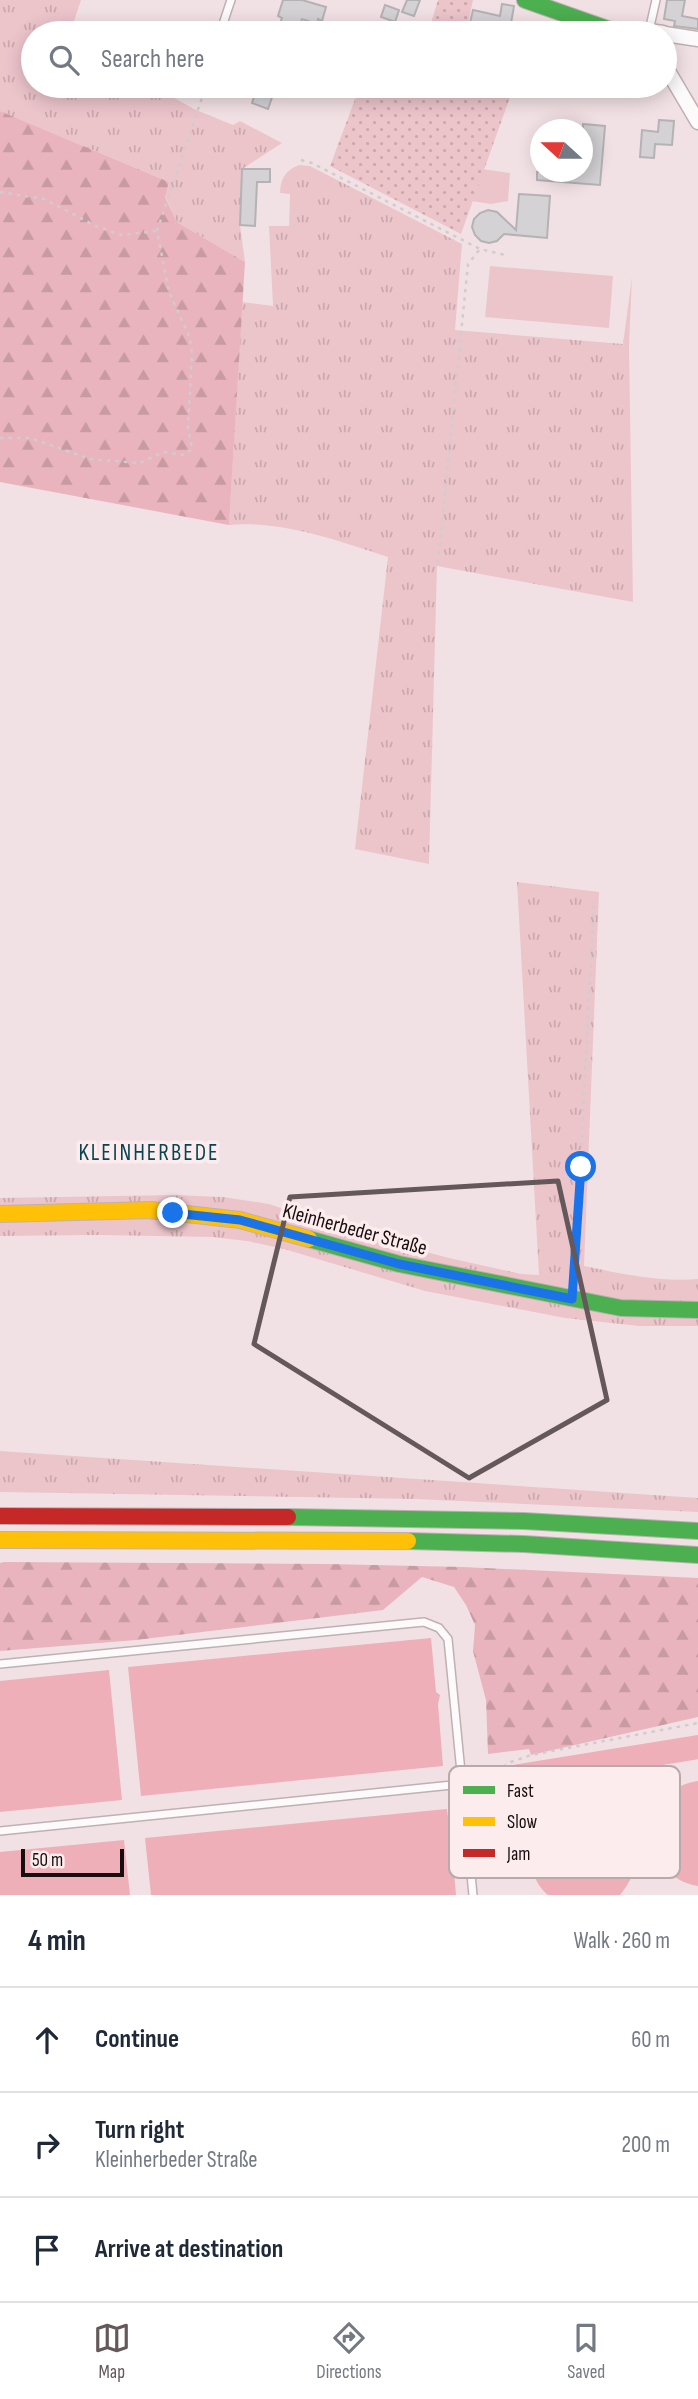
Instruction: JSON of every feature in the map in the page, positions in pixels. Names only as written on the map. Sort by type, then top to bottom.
[{"type":"main road","points":[[525,0],[585,21]]},
{"type":"main road","name":"Kleinherbeder Straße","points":[[0,1214],[151,1210],[240,1220],[399,1264],[572,1299],[621,1308],[698,1310]]},
{"type":"main road","points":[[0,1516],[354,1517],[544,1521],[698,1531]]},
{"type":"main road","points":[[0,1540],[543,1545],[698,1555]]},
{"type":"street","points":[[677,36],[698,39]]},
{"type":"street","points":[[677,86],[698,122]]},
{"type":"lane","points":[[224,21],[231,0]]},
{"type":"lane","points":[[656,0],[656,21]]},
{"type":"lane","points":[[0,1664],[424,1622],[439,1628],[448,1639],[461,1766]]},
{"type":"lane","points":[[0,1831],[449,1785]]},
{"type":"path","points":[[0,438],[30,438],[90,459],[140,463],[163,452],[185,455],[192,449],[188,427],[190,338],[169,292],[158,231],[202,98]]},
{"type":"path","points":[[301,160],[312,163],[480,249],[505,255]]},
{"type":"path","points":[[0,192],[44,199],[96,226],[121,235],[158,231]]},
{"type":"path","points":[[438,563],[468,264],[480,249]]},
{"type":"path","points":[[572,1299],[577,1247],[594,902]]},
{"type":"path","points":[[504,1766],[531,1755],[698,1723]]},
{"type":"highlighted area","points":[[558,1181],[607,1400],[469,1478],[254,1344],[290,1197]]},
{"type":"green space","points":[[0,0],[81,0],[74,21],[21,21],[21,98],[174,98],[233,125],[240,121],[282,143],[242,169],[240,225],[245,262],[177,222],[165,196],[169,182],[0,111]]},
{"type":"green space","points":[[438,0],[473,0],[469,21],[432,21]]},
{"type":"green space","points":[[356,98],[510,98],[461,234],[330,166]]},
{"type":"green space","points":[[0,111],[169,182],[165,197],[177,222],[245,262],[229,525],[0,482]]},
{"type":"green space","points":[[299,165],[310,166],[462,244],[455,330],[623,344],[632,277],[629,346],[633,602],[437,566],[429,864],[355,849],[388,557],[290,529],[249,524],[229,525],[242,302],[273,306],[269,226],[289,226],[290,194],[280,193],[287,173]]},
{"type":"green space","points":[[482,169],[510,173],[508,201],[491,204],[471,201]]},
{"type":"green space","points":[[490,266],[613,276],[609,328],[485,317]]},
{"type":"green space","points":[[517,882],[599,892],[584,1266],[655,1278],[698,1279],[698,1326],[639,1326],[565,1318],[425,1291],[284,1249],[247,1241],[211,1237],[0,1236],[0,1198],[174,1195],[223,1197],[269,1204],[359,1234],[449,1258],[521,1274],[539,1275]]},
{"type":"green space","points":[[0,1451],[698,1498],[698,1512],[415,1499],[0,1492]]},
{"type":"green space","points":[[0,1563],[463,1567],[698,1578],[698,1717],[531,1755],[529,1749],[488,1754],[486,1700],[473,1651],[475,1625],[454,1587],[422,1577],[383,1610],[136,1640],[0,1651]]},
{"type":"shaded area","points":[[431,1638],[436,1692],[440,1695],[438,1704],[443,1766],[141,1796],[128,1667]]},
{"type":"shaded area","points":[[109,1670],[122,1800],[0,1812],[0,1681]]},
{"type":"shaded area","points":[[698,1781],[698,1886],[678,1878],[680,1878],[680,1787]]},
{"type":"shaded area","points":[[447,1809],[449,1878],[454,1878],[456,1895],[151,1895],[145,1838]]},
{"type":"shaded area","points":[[124,1840],[130,1895],[0,1895],[0,1852]]},
{"type":"shaded area","points":[[535,1878],[631,1878],[620,1895],[548,1895]]},
{"type":"building","points":[[283,0],[302,0],[326,7],[322,21],[281,21],[282,18],[278,16]]},
{"type":"building","points":[[407,0],[420,0],[414,16],[402,12]]},
{"type":"building","points":[[667,0],[685,0],[682,16],[698,19],[698,29],[677,26],[677,21],[664,19]]},
{"type":"building","points":[[502,4],[514,6],[511,21],[470,21],[473,10],[500,16]]},
{"type":"building","points":[[385,5],[399,10],[395,21],[381,17]]},
{"type":"building","points":[[254,98],[272,98],[268,109],[252,103]]},
{"type":"building","points":[[659,120],[674,121],[672,145],[655,144],[654,158],[640,157],[642,130],[658,132]]},
{"type":"building","points":[[593,125],[605,126],[600,185],[562,182],[593,182]]},
{"type":"building","points":[[242,169],[270,169],[270,182],[257,182],[255,226],[240,225]]},
{"type":"building","points":[[519,194],[550,196],[547,238],[504,234],[497,241],[481,241],[472,227],[474,219],[488,210],[497,212],[516,230]]},
{"type":"waterway","points":[[582,1766],[698,1747]]},
{"type":"traffic: fast","points":[[525,0],[585,21]]},
{"type":"traffic: fast","points":[[309,1239],[399,1264],[621,1308],[698,1310]]},
{"type":"traffic: fast","points":[[288,1517],[524,1521],[698,1531]]},
{"type":"traffic: fast","points":[[408,1541],[524,1544],[698,1555]]},
{"type":"traffic: slow","points":[[0,1214],[151,1210],[240,1220],[309,1239]]},
{"type":"traffic: slow","points":[[0,1540],[408,1541]]},
{"type":"traffic: jam","points":[[0,1516],[288,1517]]},
{"type":"district","name":"KLEINHERBEDE","points":[[149,1152]]},
{"type":"route","points":[[173,1213],[240,1220],[399,1264],[572,1299],[581,1167]]}]
